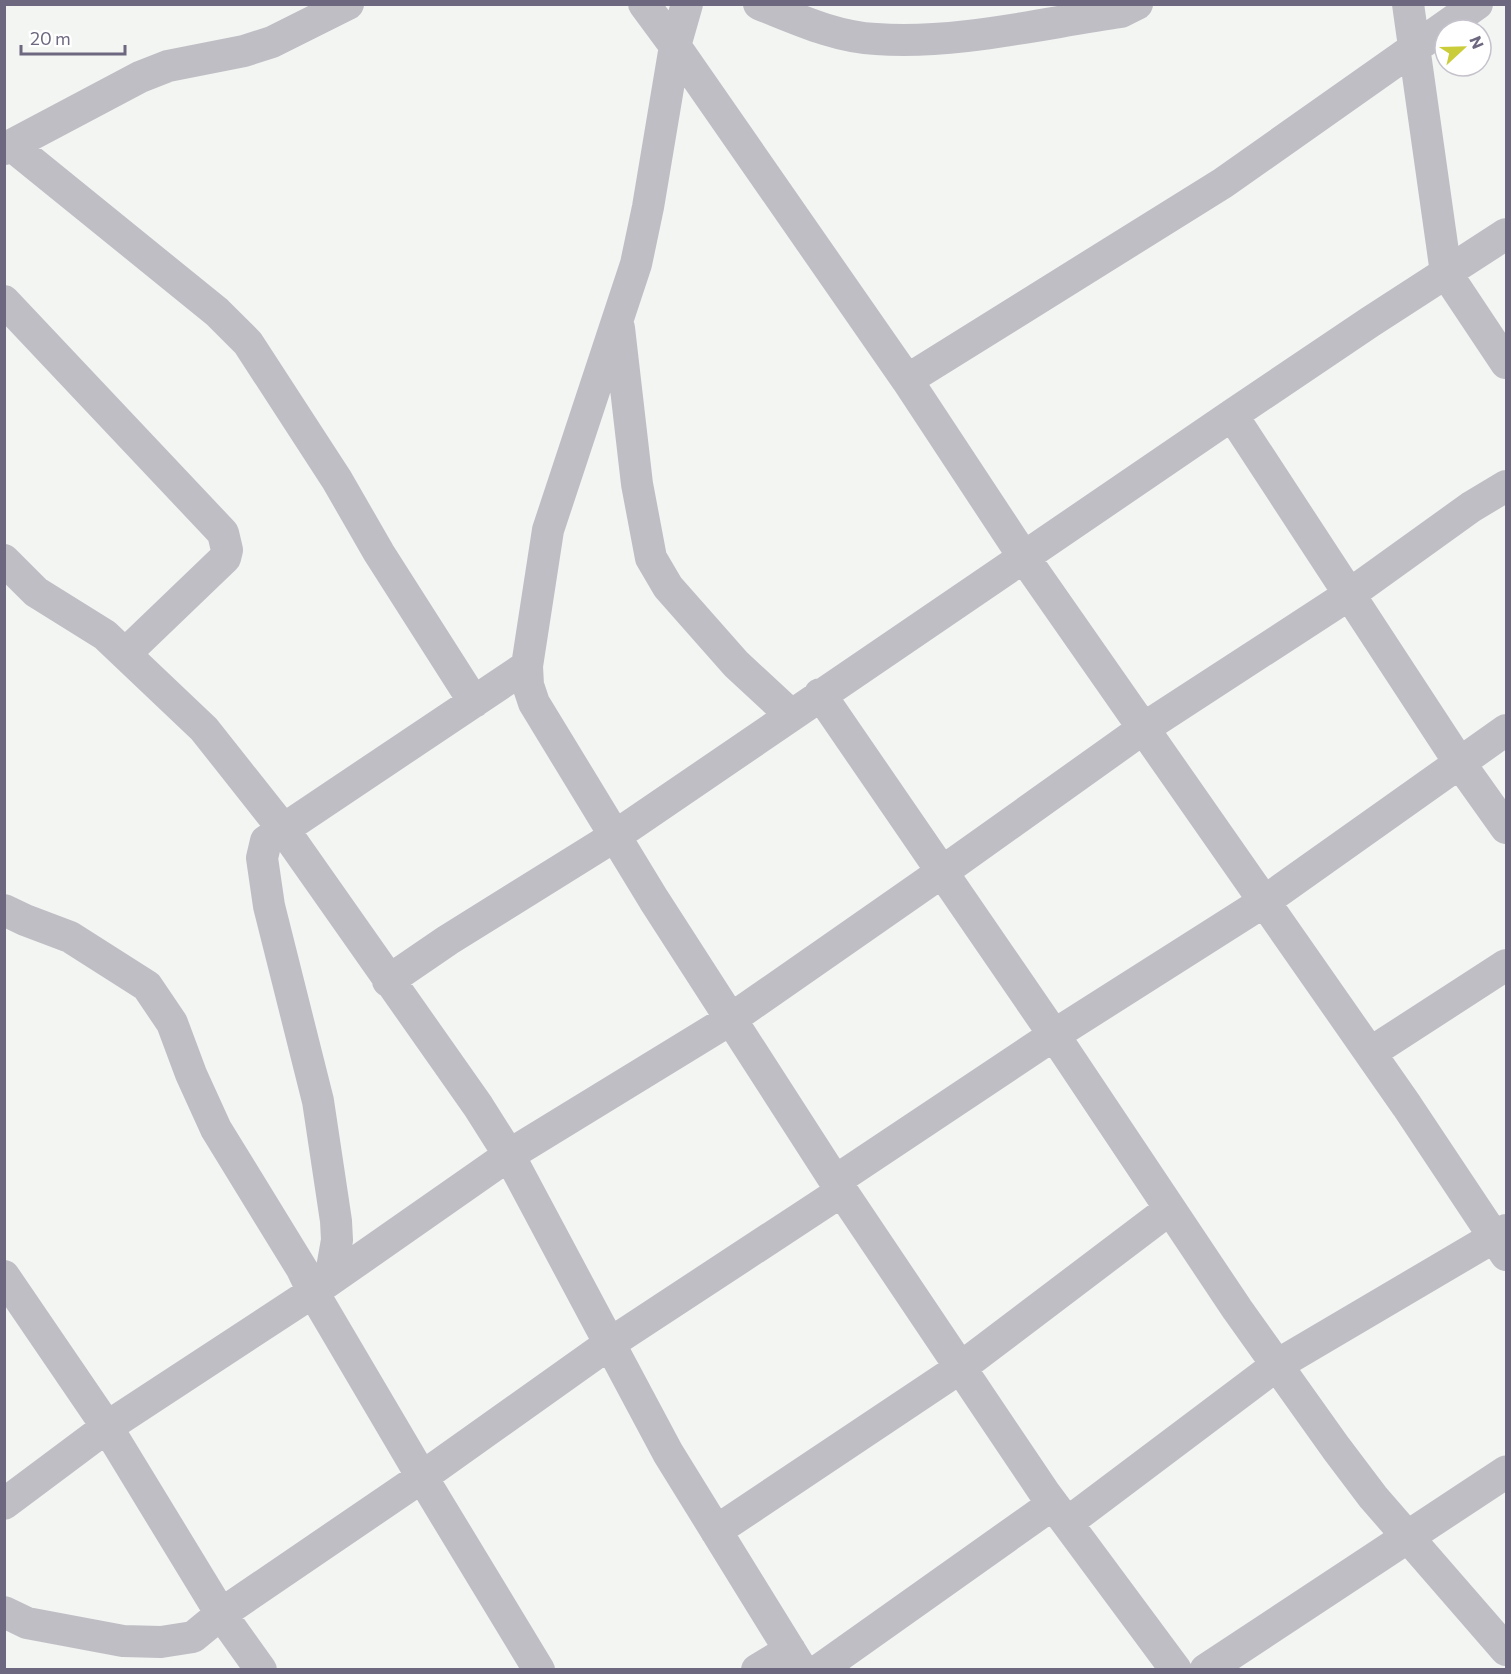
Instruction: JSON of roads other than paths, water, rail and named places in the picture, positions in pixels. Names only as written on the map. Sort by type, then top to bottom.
[{"type":"street","points":[[348,4],[272,42],[236,53],[168,66],[140,77],[8,147],[217,312],[248,343],[338,480],[379,553],[474,702]]},
{"type":"street","points":[[644,4],[907,380],[1023,556],[1502,1240],[1277,1365],[1060,1513],[819,1670]]},
{"type":"street","points":[[687,4],[675,46],[636,264],[548,530],[527,666],[528,685],[534,704],[615,836],[838,1186],[1060,1513],[1176,1670]]},
{"type":"street","points":[[759,4],[827,30],[876,39],[937,39],[1121,12],[1137,4]]},
{"type":"street","points":[[1408,4],[1446,273],[1506,363]]},
{"type":"street","points":[[907,380],[1222,183],[1478,4]]},
{"type":"street","points":[[388,981],[448,940],[615,836],[1232,414],[1506,234]]},
{"type":"street","points":[[4,301],[223,533],[227,550],[225,558],[125,654]]},
{"type":"street","points":[[618,319],[637,484],[651,558],[675,596],[744,672],[791,715]]},
{"type":"street","points":[[1232,414],[1459,762],[1506,828]]},
{"type":"street","points":[[4,1504],[107,1427],[321,1286],[509,1155],[731,1019],[1144,728],[1350,594],[1471,507],[1506,486]]},
{"type":"street","points":[[4,560],[36,592],[105,634],[204,729],[284,830],[478,1106],[509,1155],[668,1453],[796,1660],[757,1670]]},
{"type":"street","points":[[321,1286],[337,1240],[336,1221],[318,1101],[269,906],[262,858],[266,841],[527,666]]},
{"type":"street","points":[[820,694],[1054,1035],[1170,1209],[1348,1465],[1506,1650]]},
{"type":"street","points":[[4,1612],[27,1623],[123,1641],[161,1642],[193,1637],[221,1614],[422,1477],[609,1344],[1054,1035],[1264,901],[1506,730]]},
{"type":"street","points":[[4,910],[70,937],[147,987],[172,1023],[191,1074],[216,1129],[302,1269],[321,1286],[422,1477],[539,1670]]},
{"type":"street","points":[[1370,1053],[1506,964]]},
{"type":"street","points":[[716,1531],[960,1368],[1170,1209]]},
{"type":"street","points":[[4,1276],[107,1427],[221,1614],[261,1670]]},
{"type":"street","points":[[1206,1670],[1506,1472]]}]
